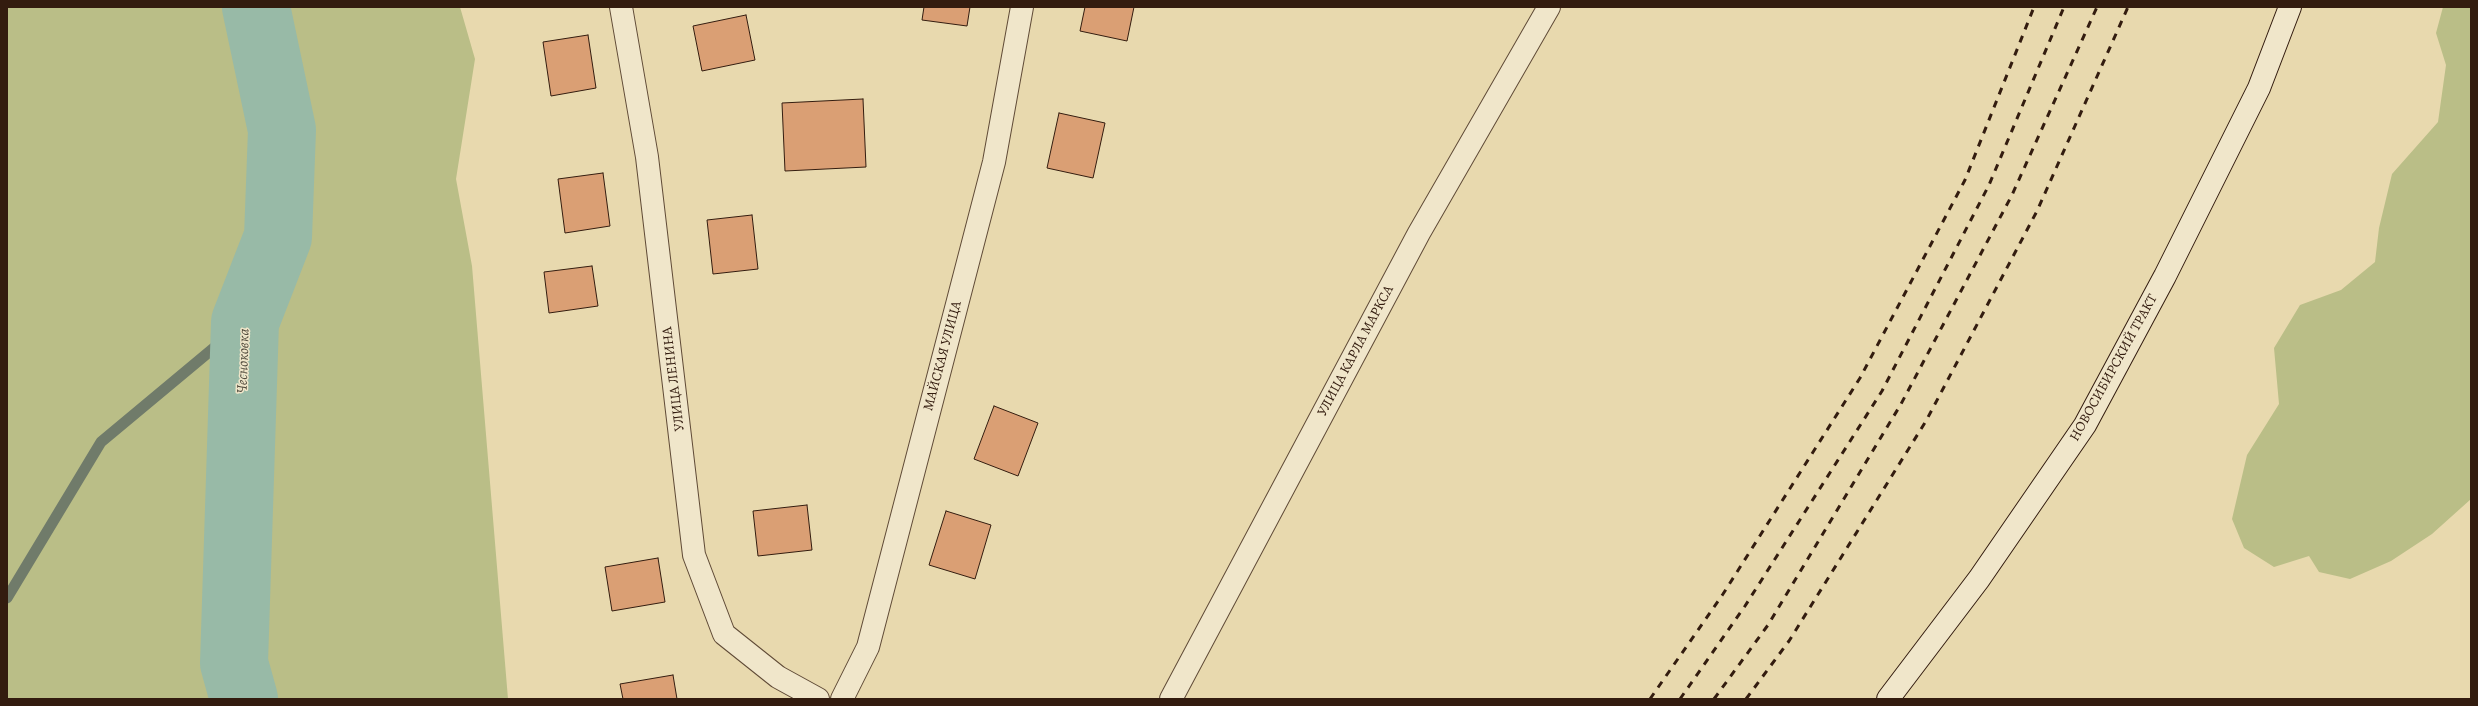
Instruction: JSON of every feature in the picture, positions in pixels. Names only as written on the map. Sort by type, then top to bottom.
[{"type":"street","name":"УЛИЦА ЛЕНИНА","points":[[621,7],[647,157],[694,556],[724,634],[778,677],[818,699]]},
{"type":"street","name":"МАЙСКАЯ УЛИЦА","points":[[842,699],[868,647],[994,162],[1022,7]]},
{"type":"street","name":"УЛИЦА КАРЛА МАРКСА","points":[[1171,699],[1419,233],[1549,7]]},
{"type":"street","name":"НОВОСИБИРСКИЙ ТРАКТ","points":[[1888,699],[1979,579],[2085,424],[2165,276],[2259,88],[2290,7]]},
{"type":"green space","points":[[7,7],[460,7],[475,59],[456,179],[472,266],[508,699],[7,699]]},
{"type":"green space","points":[[2443,7],[2471,7],[2471,499],[2432,534],[2391,561],[2350,579],[2319,572],[2309,556],[2274,567],[2244,548],[2232,519],[2247,455],[2279,404],[2274,348],[2300,305],[2341,290],[2375,262],[2379,228],[2392,174],[2438,122],[2446,65],[2436,33]]},
{"type":"building","points":[[924,7],[970,7],[967,26],[922,20]]},
{"type":"building","points":[[1085,7],[1134,7],[1127,41],[1080,31]]},
{"type":"building","points":[[746,15],[755,60],[702,71],[693,26]]},
{"type":"building","points":[[588,35],[596,88],[551,96],[543,42]]},
{"type":"building","points":[[863,99],[866,167],[785,171],[782,103]]},
{"type":"building","points":[[1059,113],[1105,123],[1093,178],[1047,168]]},
{"type":"building","points":[[603,173],[610,226],[565,233],[558,179]]},
{"type":"building","points":[[752,215],[758,269],[713,274],[707,220]]},
{"type":"building","points":[[592,266],[598,306],[549,313],[544,272]]},
{"type":"building","points":[[994,406],[1038,423],[1018,476],[974,459]]},
{"type":"building","points":[[807,505],[812,550],[758,556],[753,511]]},
{"type":"building","points":[[946,511],[991,525],[975,579],[929,565]]},
{"type":"building","points":[[658,558],[665,602],[612,611],[605,567]]},
{"type":"building","points":[[673,675],[677,699],[623,699],[620,684]]},
{"type":"waterway","name":"Чесноковка","points":[[244,699],[234,663],[245,322],[278,237],[282,130],[256,7]]},
{"type":"waterway","points":[[7,598],[101,442],[245,322]]},
{"type":"railway","points":[[1650,699],[1723,594],[1860,378],[1965,180],[2034,7]]},
{"type":"railway","points":[[1680,699],[1745,606],[1882,391],[1989,185],[2064,7]]},
{"type":"railway","points":[[1714,699],[1768,625],[1901,404],[2012,195],[2097,7]]},
{"type":"railway","points":[[1746,699],[1789,641],[1926,421],[2037,211],[2128,7]]}]
